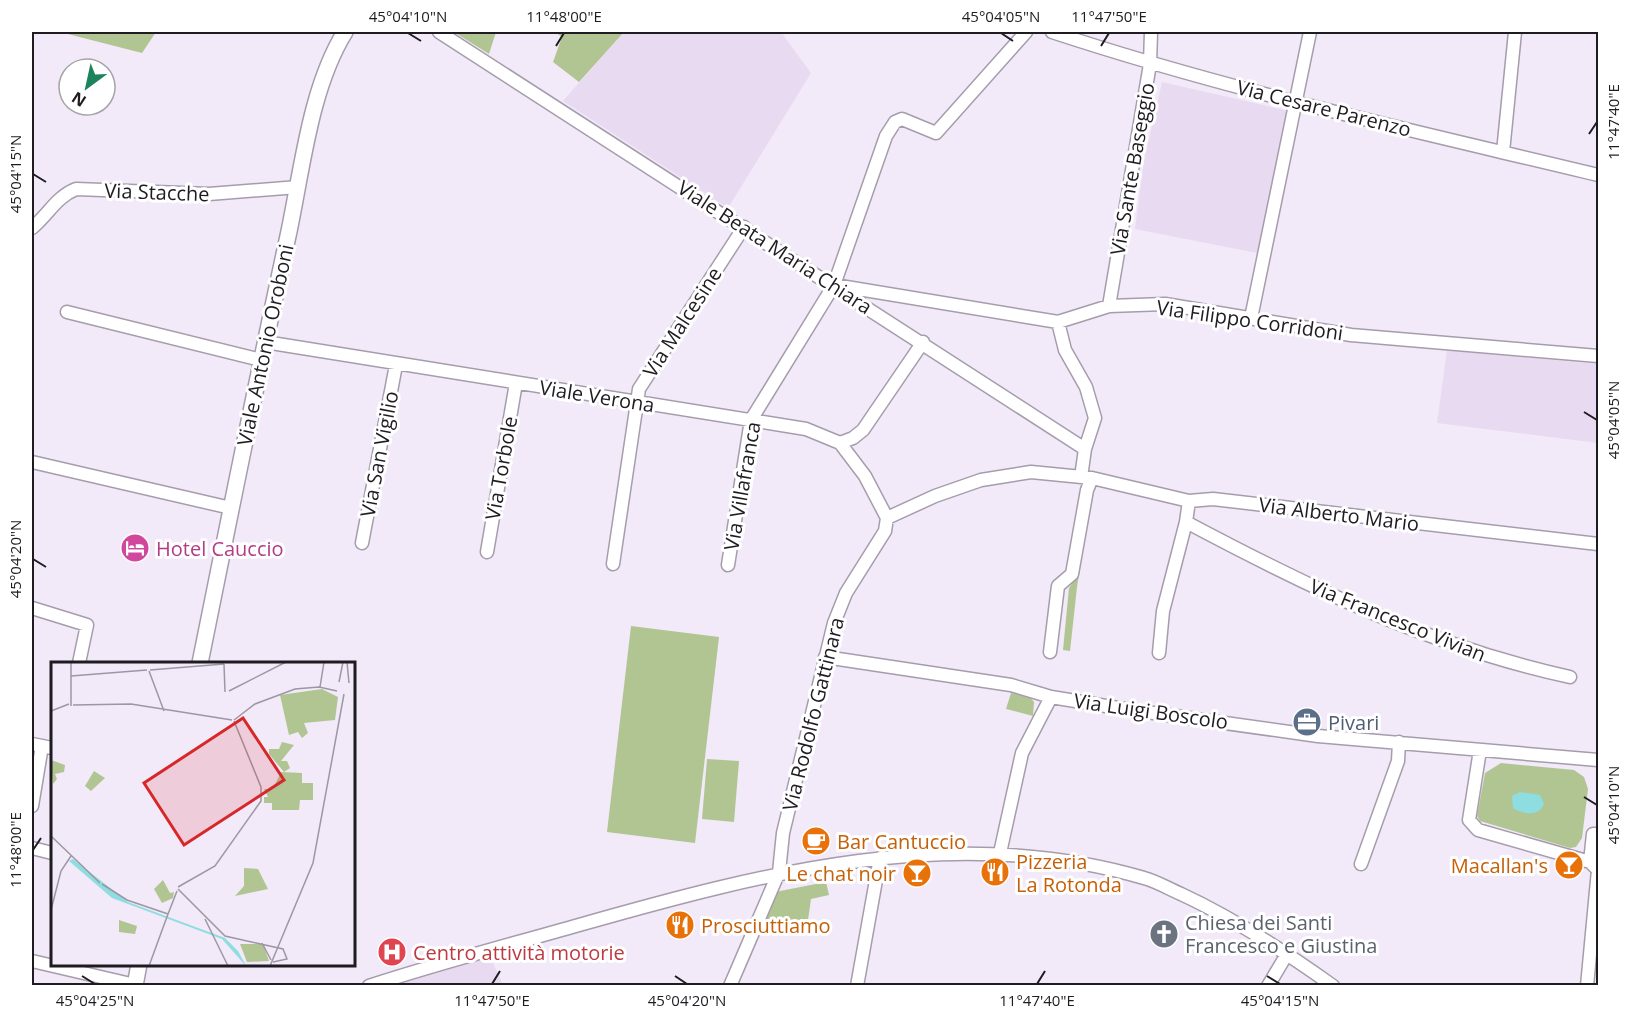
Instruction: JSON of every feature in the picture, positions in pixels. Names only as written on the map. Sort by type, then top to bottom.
[{"type":"street","name":"Viale Antonio Oroboni","points":[[200,662],[298,187],[328,65],[345,32]]},
{"type":"street","name":"Viale Beata Maria Chiara","points":[[439,32],[923,342],[1085,449]]},
{"type":"street","name":"Via Villafranca","points":[[728,565],[751,420],[834,285],[886,136],[895,122],[902,119],[936,133],[1026,32]]},
{"type":"street","name":"Via Cesare Parenzo","points":[[1052,32],[1150,64],[1295,102],[1599,175]]},
{"type":"street","name":"Via Sante Baseggio","points":[[1108,306],[1150,64],[1151,32]]},
{"type":"street","points":[[1251,318],[1310,32]]},
{"type":"street","points":[[1503,152],[1515,32]]},
{"type":"street","name":"Via Stacche","points":[[32,228],[48,214],[53,204],[65,194],[76,189],[209,194],[298,187]]},
{"type":"street","name":"Via Malcesine","points":[[613,564],[639,389],[744,227]]},
{"type":"street","name":"Via Filippo Corridoni","points":[[834,285],[1058,322],[1108,306],[1165,304],[1351,335],[1599,356]]},
{"type":"street","points":[[67,312],[261,360]]},
{"type":"street","points":[[1050,652],[1058,586],[1072,574],[1087,490],[1085,449],[1095,418],[1086,387],[1065,350],[1058,322]]},
{"type":"street","name":"Viale Verona","points":[[265,342],[396,365],[806,429],[840,443]]},
{"type":"street","points":[[923,342],[863,430],[853,438],[840,443],[865,476],[887,518],[935,496],[981,480],[1031,472],[1087,477]]},
{"type":"street","name":"Via San Vigilio","points":[[362,543],[396,365]]},
{"type":"street","name":"Via Torbole","points":[[487,552],[516,383]]},
{"type":"street","points":[[32,462],[231,508]]},
{"type":"street","name":"Via Alberto Mario","points":[[1087,477],[1189,501],[1214,499],[1599,544]]},
{"type":"street","points":[[1160,653],[1165,600],[1186,522],[1189,501]]},
{"type":"street","name":"Via Rodolfo Gattinara","points":[[730,986],[779,872],[783,833],[834,623],[846,593],[885,531],[887,518]]},
{"type":"street","name":"Via Francesco Vivian","points":[[1186,522],[1353,606],[1510,664],[1570,677]]},
{"type":"street","points":[[32,608],[87,625],[80,662]]},
{"type":"street","name":"Via Luigi Boscolo","points":[[825,657],[1011,685],[1051,697],[1318,736],[1597,759]]},
{"type":"street","points":[[1000,853],[1022,753],[1051,697]]},
{"type":"street","points":[[1361,864],[1398,761],[1399,742]]},
{"type":"street","points":[[32,806],[42,746]]},
{"type":"street","points":[[1480,750],[1469,820],[1478,830],[1590,862],[1598,870],[1587,986]]},
{"type":"street","points":[[1590,862],[1593,834],[1599,834]]},
{"type":"street","points":[[32,848],[51,853]]},
{"type":"street","points":[[369,986],[602,919],[779,872],[880,858],[941,853],[1000,853],[1071,862],[1145,878],[1214,910],[1287,954],[1333,986]]},
{"type":"street","points":[[857,986],[880,858]]},
{"type":"street","points":[[1268,986],[1287,954]]},
{"type":"street","points":[[32,961],[51,965]]},
{"type":"street","points":[[53,966],[135,985],[140,966]]},
{"type":"shaded area","points":[[624,32],[781,32],[811,73],[728,208],[563,101]]},
{"type":"shaded area","points":[[1162,82],[1289,111],[1262,254],[1135,229],[1144,161]]},
{"type":"shaded area","points":[[1447,350],[1598,364],[1598,443],[1437,423]]},
{"type":"shaded area","points":[[488,952],[503,985],[379,986]]},
{"type":"green space","points":[[60,32],[156,32],[142,53]]},
{"type":"green space","points":[[454,32],[496,32],[489,54]]},
{"type":"green space","points":[[555,32],[624,32],[579,82],[553,62],[562,37]]},
{"type":"green space","points":[[1092,496],[1077,587],[1070,651],[1063,650],[1069,588],[1076,578]]},
{"type":"green space","points":[[631,626],[719,637],[695,843],[607,832]]},
{"type":"green space","points":[[1011,693],[1030,697],[1034,702],[1033,716],[1006,709]]},
{"type":"green space","points":[[707,759],[739,761],[734,822],[702,819]]},
{"type":"green space","points":[[1501,763],[1574,770],[1584,777],[1588,789],[1582,838],[1576,847],[1570,848],[1480,821],[1477,816],[1485,773]]},
{"type":"green space","points":[[826,882],[829,895],[811,899],[807,927],[763,919],[775,892]]},
{"type":"water","points":[[1520,792],[1540,795],[1544,804],[1542,808],[1530,813],[1513,808],[1512,796]]},
{"type":"place","name":"Hotel Cauccio","points":[[135,548]]},
{"type":"place","name":"Pivari","points":[[1307,722]]},
{"type":"place","name":"Bar Cantuccio","points":[[816,841]]},
{"type":"place","name":"Macallan's","points":[[1569,865]]},
{"type":"place","name":"Pizzeria La Rotonda","points":[[995,872]]},
{"type":"place","name":"Le chat noir","points":[[917,873]]},
{"type":"place","name":"Prosciuttiamo","points":[[680,925]]},
{"type":"place","name":"Chiesa dei Santi Francesco e Giustina","points":[[1164,934]]},
{"type":"place","name":"Centro attività motorie","points":[[392,952]]}]
